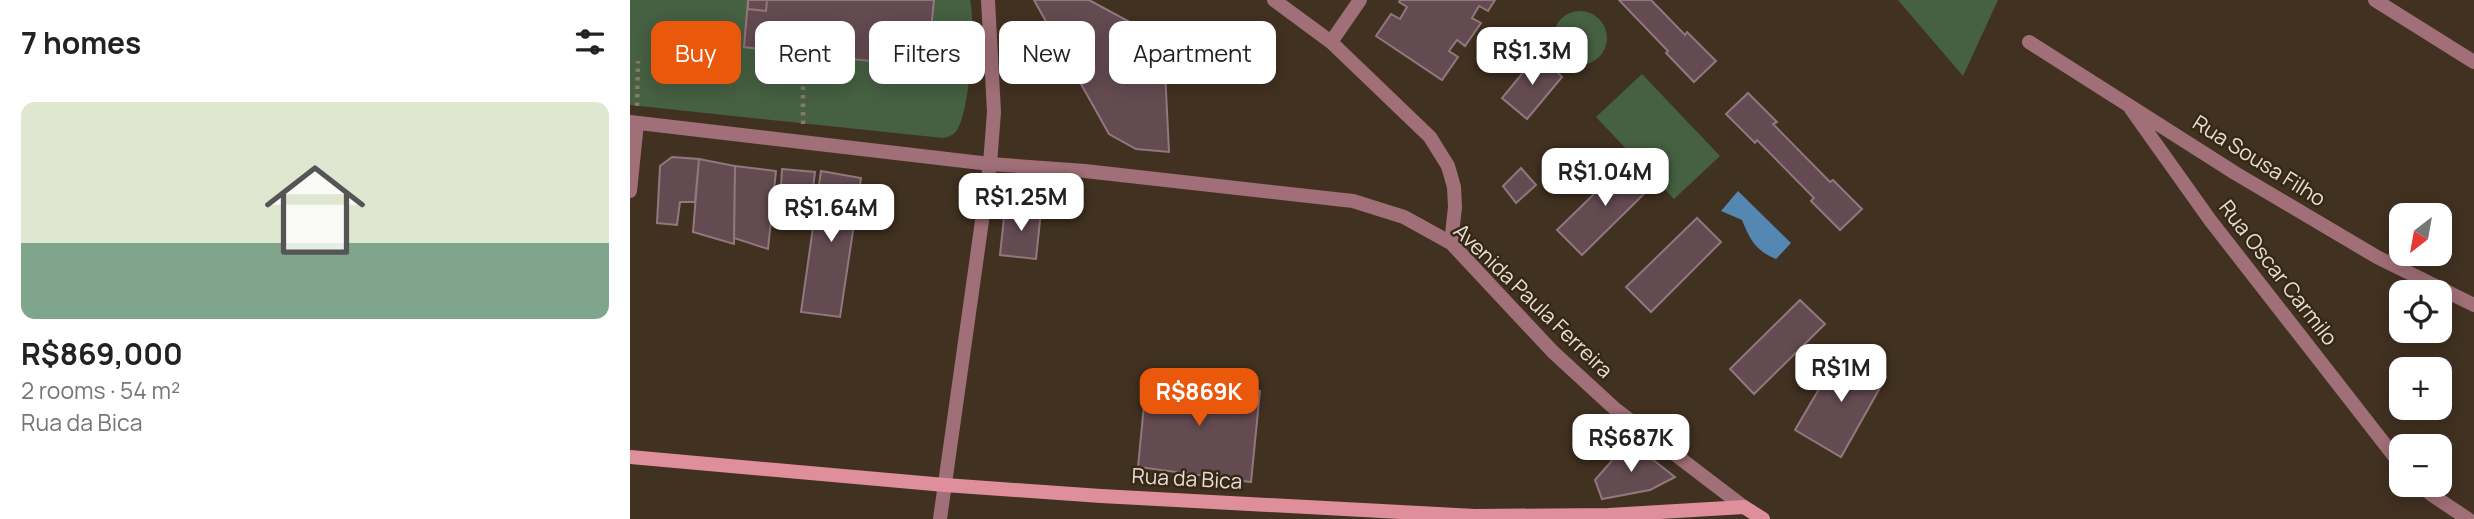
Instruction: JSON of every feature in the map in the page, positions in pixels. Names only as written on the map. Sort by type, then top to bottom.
[{"type":"main road","name":"Rua da Bica","points":[[630,457],[945,485],[1475,516],[1609,515],[1744,507]]},
{"type":"main road","name":"Avenida Paula Ferreira","points":[[1744,507],[1763,519]]},
{"type":"street","points":[[940,519],[990,164],[994,112],[988,0]]},
{"type":"street","points":[[1274,0],[1331,42],[1430,137],[1448,166],[1455,207],[1451,243]]},
{"type":"street","points":[[1331,42],[1360,0]]},
{"type":"street","points":[[2375,0],[2474,62]]},
{"type":"street","name":"Rua Sousa Filho","points":[[2029,42],[2235,173],[2377,257],[2474,305]]},
{"type":"street","name":"Rua Oscar Carmilo","points":[[2126,102],[2210,220],[2389,450]]},
{"type":"street","points":[[630,191],[635,118]]},
{"type":"street","name":"Avenida Paula Ferreira","points":[[635,118],[990,164],[1085,171],[1353,201],[1404,217],[1451,243],[1553,352],[1614,408],[1744,507]]},
{"type":"street","points":[[2435,497],[2468,519]]},
{"type":"path","points":[[635,118],[638,61]]},
{"type":"path","points":[[803,84],[803,128]]},
{"type":"green space","points":[[630,0],[970,0],[972,21],[869,21],[869,84],[968,84],[962,120],[954,133],[943,138],[630,105]]},
{"type":"green space","points":[[1898,0],[1998,0],[1963,76]]},
{"type":"green space","points":[[1580,11],[1599,19],[1607,38],[1599,57],[1580,65],[1561,57],[1553,38],[1561,19]]},
{"type":"green space","points":[[1642,74],[1720,156],[1674,199],[1596,117]]},
{"type":"water","points":[[1738,191],[1791,243],[1776,259],[1754,244],[1742,220],[1721,211]]},
{"type":"building","points":[[748,0],[934,0],[932,21],[869,21],[869,61],[855,59],[855,21],[755,21],[755,48],[744,47]]},
{"type":"building","points":[[748,0],[767,0],[766,11],[748,9]]},
{"type":"building","points":[[1034,0],[1089,0],[1128,21],[1109,21],[1109,84],[1166,84],[1169,152],[1136,149],[1109,134],[1081,84],[1095,84],[1095,21],[1046,21]]},
{"type":"building","points":[[1495,0],[1488,11],[1479,6],[1472,18],[1481,23],[1465,46],[1457,40],[1449,51],[1458,57],[1442,80],[1376,36],[1391,14],[1400,19],[1407,7],[1399,2]]},
{"type":"building","points":[[1619,0],[1651,0],[1685,35],[1687,32],[1716,61],[1694,82]]},
{"type":"building","points":[[1539,53],[1562,77],[1527,119],[1502,98]]},
{"type":"building","points":[[1748,93],[1777,122],[1773,124],[1830,182],[1833,180],[1862,209],[1840,230],[1811,201],[1814,198],[1757,140],[1755,143],[1726,114]]},
{"type":"building","points":[[672,157],[699,159],[695,202],[680,202],[677,225],[657,223],[660,166]]},
{"type":"building","points":[[699,159],[735,166],[734,244],[693,232]]},
{"type":"building","points":[[1628,161],[1652,186],[1582,255],[1557,230]]},
{"type":"building","points":[[735,166],[776,171],[768,249],[734,238]]},
{"type":"building","points":[[1521,168],[1536,185],[1516,203],[1503,186]]},
{"type":"building","points":[[782,169],[815,172],[808,228],[779,221]]},
{"type":"building","points":[[821,171],[861,178],[840,317],[801,312]]},
{"type":"building","points":[[1005,208],[1041,211],[1036,259],[1000,255]]},
{"type":"building","points":[[1697,218],[1721,242],[1651,312],[1626,287]]},
{"type":"building","points":[[1800,300],[1825,324],[1754,394],[1730,369]]},
{"type":"building","points":[[1842,350],[1886,377],[1841,457],[1795,430]]},
{"type":"building","points":[[1147,374],[1260,391],[1251,482],[1138,467]]},
{"type":"building","points":[[1629,441],[1675,477],[1650,490],[1602,499],[1595,480]]}]
